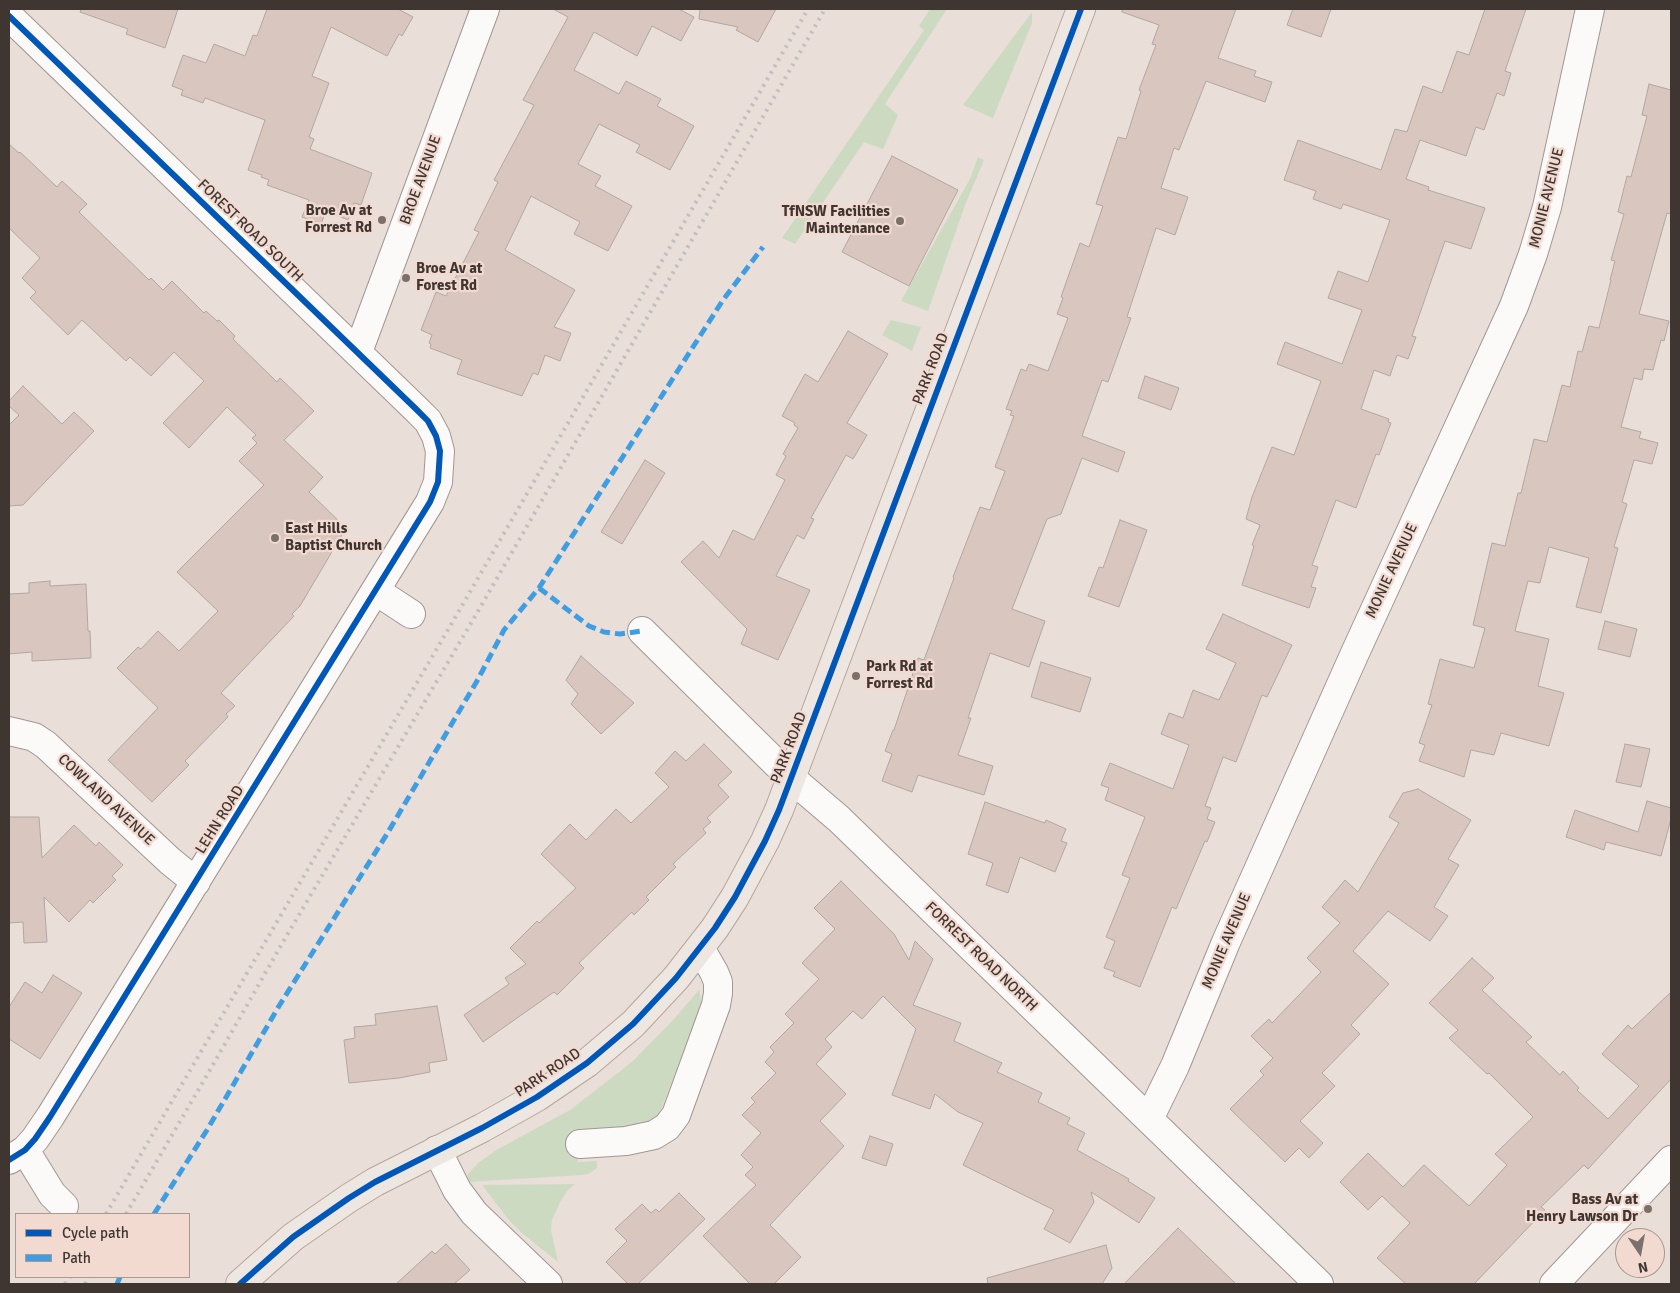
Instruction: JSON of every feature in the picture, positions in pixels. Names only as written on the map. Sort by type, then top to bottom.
[{"type":"main road","name":"PARK ROAD","points":[[240,1284],[270,1256],[320,1217],[374,1182],[537,1098],[586,1063],[633,1024],[676,978],[700,948],[735,898],[765,841],[791,778],[1081,9]]},
{"type":"street","name":"BROE AVENUE","points":[[358,352],[485,9]]},
{"type":"street","name":"MONIE AVENUE","points":[[1149,1119],[1176,1066],[1226,942],[1355,653],[1514,306],[1533,254],[1547,207],[1590,9]]},
{"type":"street","name":"FOREST ROAD SOUTH","points":[[9,16],[428,421],[436,436],[440,451],[438,482]]},
{"type":"street","name":"LEHN ROAD","points":[[17,1155],[35,1139],[50,1117],[376,591],[430,502],[438,482]]},
{"type":"street","points":[[376,591],[411,614]]},
{"type":"street","name":"FORREST ROAD NORTH","points":[[642,631],[791,778],[839,819],[1319,1284]]},
{"type":"street","name":"COWLAND AVENUE","points":[[9,731],[34,737],[46,746],[170,861],[196,882]]},
{"type":"street","points":[[580,1144],[626,1141],[654,1135],[667,1127],[676,1115],[716,1005],[718,993],[718,982],[700,948]]},
{"type":"street","points":[[436,1150],[457,1190],[474,1213],[548,1284]]},
{"type":"street","points":[[17,1155],[64,1206]]},
{"type":"street","points":[[1554,1284],[1671,1160]]},
{"type":"green space","points":[[930,9],[947,9],[885,104],[898,115],[883,149],[864,142],[795,244],[782,238],[924,30],[919,26]]},
{"type":"green space","points":[[1032,12],[1032,23],[993,118],[963,105]]},
{"type":"green space","points":[[978,157],[984,160],[965,205],[928,311],[901,301],[970,179]]},
{"type":"green space","points":[[891,320],[921,327],[912,351],[882,335]]},
{"type":"green space","points":[[699,990],[702,1003],[655,1125],[574,1133],[578,1162],[597,1161],[597,1168],[588,1174],[467,1182],[468,1174],[478,1163],[498,1149],[570,1110],[632,1062]]},
{"type":"green space","points":[[575,1184],[568,1190],[560,1202],[552,1220],[551,1230],[558,1262],[523,1234],[508,1219],[482,1185]]},
{"type":"building","points":[[81,9],[178,9],[165,48],[126,34],[128,29],[80,12]]},
{"type":"building","points":[[267,9],[398,9],[413,17],[402,36],[399,34],[387,56],[331,27],[312,76],[329,83],[309,137],[314,139],[310,149],[372,173],[361,205],[354,203],[348,220],[326,211],[321,224],[302,217],[309,200],[267,185],[269,180],[261,177],[262,175],[248,170],[265,120],[205,98],[203,103],[181,95],[183,90],[172,86],[183,55],[206,63],[214,44],[245,56],[253,35],[257,36]]},
{"type":"building","points":[[553,9],[679,9],[694,17],[681,41],[652,26],[637,56],[594,32],[574,70],[619,94],[626,81],[661,99],[657,106],[694,126],[670,170],[636,152],[640,145],[599,124],[578,164],[601,176],[595,186],[632,206],[608,251],[574,234],[580,222],[531,196],[505,250],[575,290],[554,327],[571,333],[560,361],[545,355],[538,375],[533,373],[522,396],[457,374],[462,360],[430,348],[431,344],[429,343],[432,335],[421,330],[436,292],[446,296],[479,232],[474,230],[498,182],[494,180],[534,105],[523,100],[568,17]]},
{"type":"building","points":[[700,9],[776,9],[758,42],[736,30],[738,27],[699,19]]},
{"type":"building","points":[[1122,9],[1236,9],[1218,58],[1256,71],[1254,76],[1272,82],[1265,102],[1206,81],[1179,150],[1174,148],[1161,188],[1188,197],[1175,235],[1156,228],[1127,317],[1131,318],[1108,382],[1102,380],[1082,436],[1125,452],[1118,472],[1082,458],[1061,514],[1047,519],[1012,609],[1045,621],[1029,667],[990,653],[968,718],[971,718],[958,755],[993,766],[984,795],[918,775],[912,792],[882,781],[892,754],[885,751],[918,658],[924,660],[980,507],[990,510],[1005,471],[995,467],[1014,416],[1010,415],[1012,411],[1006,409],[1021,369],[1026,371],[1029,364],[1048,371],[1068,318],[1057,314],[1063,298],[1061,297],[1080,243],[1089,247],[1103,206],[1096,204],[1118,137],[1126,139],[1141,91],[1139,90],[1156,45],[1152,44],[1159,25],[1122,12]]},
{"type":"building","points":[[1293,9],[1331,9],[1321,37],[1287,25]]},
{"type":"building","points":[[1485,9],[1526,9],[1505,71],[1511,73],[1504,96],[1497,93],[1484,130],[1476,127],[1466,156],[1420,140],[1406,179],[1429,187],[1428,190],[1485,208],[1471,249],[1445,241],[1412,336],[1416,337],[1408,359],[1397,355],[1390,376],[1374,370],[1361,409],[1389,419],[1388,422],[1391,423],[1379,455],[1376,454],[1356,508],[1336,500],[1312,565],[1318,567],[1311,587],[1316,588],[1309,608],[1242,585],[1254,546],[1252,545],[1260,525],[1246,519],[1252,497],[1272,447],[1294,455],[1321,381],[1277,364],[1285,342],[1342,364],[1362,310],[1328,298],[1338,271],[1368,282],[1390,220],[1343,204],[1341,209],[1313,199],[1316,191],[1284,180],[1298,140],[1381,170],[1395,129],[1407,132],[1423,86],[1442,93],[1457,51],[1469,55]]},
{"type":"building","points":[[1649,84],[1671,90],[1671,214],[1667,213],[1639,314],[1669,321],[1664,341],[1661,340],[1653,370],[1644,369],[1642,380],[1634,378],[1621,427],[1641,432],[1639,438],[1658,443],[1652,464],[1634,460],[1622,502],[1627,504],[1614,547],[1618,548],[1601,613],[1576,607],[1589,558],[1549,547],[1540,583],[1528,581],[1515,631],[1549,639],[1538,686],[1564,693],[1549,746],[1501,733],[1494,755],[1471,750],[1464,777],[1419,761],[1425,745],[1419,743],[1432,705],[1428,704],[1440,659],[1474,668],[1485,628],[1473,625],[1492,543],[1505,546],[1518,493],[1521,493],[1534,439],[1547,442],[1562,385],[1570,387],[1578,351],[1582,352],[1589,326],[1599,328],[1615,261],[1611,260],[1624,214],[1618,212],[1627,176],[1631,177],[1647,116],[1642,115]]},
{"type":"building","points":[[9,144],[57,187],[62,181],[87,204],[79,212],[149,280],[151,278],[163,290],[172,281],[204,313],[206,311],[217,321],[219,320],[235,336],[233,339],[277,382],[280,378],[314,411],[284,440],[323,477],[309,492],[346,528],[300,606],[292,614],[294,616],[221,693],[235,706],[226,714],[228,717],[185,761],[189,765],[152,802],[108,760],[158,708],[117,668],[138,647],[141,649],[158,631],[179,651],[218,611],[177,572],[264,485],[239,461],[257,443],[252,438],[256,435],[227,407],[189,448],[163,423],[204,381],[174,352],[151,376],[130,357],[126,361],[82,320],[68,335],[30,298],[36,292],[22,278],[40,258],[9,228]]},
{"type":"building","name":"TfNSW Facilities Maintenance","points":[[892,156],[958,190],[909,286],[842,252]]},
{"type":"building","points":[[848,331],[888,354],[847,423],[867,435],[853,459],[846,455],[811,518],[814,519],[804,539],[797,535],[776,576],[810,590],[778,660],[741,644],[747,629],[681,562],[703,541],[719,558],[733,530],[754,540],[785,480],[776,475],[786,456],[783,454],[798,428],[794,425],[795,423],[782,416],[805,374],[818,382]]},
{"type":"building","points":[[1145,376],[1179,388],[1171,410],[1138,398]]},
{"type":"building","points":[[23,386],[62,424],[74,412],[94,431],[23,505],[9,506],[9,425],[19,415],[9,406],[9,401]]},
{"type":"building","points":[[645,460],[665,473],[622,544],[601,532]]},
{"type":"building","points":[[1120,520],[1147,530],[1119,607],[1088,596],[1099,567],[1103,568]]},
{"type":"building","points":[[50,581],[50,586],[86,584],[91,658],[32,661],[32,652],[9,654],[9,594],[29,593],[29,583]]},
{"type":"building","points":[[1223,614],[1292,645],[1267,697],[1262,695],[1236,762],[1223,757],[1205,806],[1211,808],[1207,819],[1215,822],[1176,909],[1172,907],[1140,987],[1113,976],[1115,972],[1104,968],[1115,941],[1106,937],[1130,878],[1122,875],[1145,817],[1105,800],[1109,788],[1101,785],[1110,763],[1173,789],[1189,745],[1161,734],[1169,713],[1183,718],[1193,690],[1219,700],[1236,663],[1206,649]]},
{"type":"building","points":[[1605,621],[1637,629],[1630,657],[1598,649]]},
{"type":"building","points":[[581,656],[634,703],[601,734],[571,704],[578,694],[566,680]]},
{"type":"building","points":[[1041,662],[1091,678],[1080,712],[1031,697]]},
{"type":"building","points":[[704,744],[732,772],[718,785],[729,797],[707,818],[711,822],[703,829],[706,833],[673,864],[676,867],[646,897],[649,900],[634,915],[632,912],[579,963],[584,968],[557,995],[554,992],[483,1042],[464,1015],[509,984],[505,978],[526,964],[510,948],[537,921],[539,923],[576,888],[541,854],[570,824],[586,840],[616,809],[631,823],[669,787],[655,773],[675,751],[686,761]]},
{"type":"building","points":[[1625,744],[1650,749],[1641,787],[1616,782]]},
{"type":"building","points":[[1418,789],[1471,820],[1448,859],[1459,865],[1434,907],[1448,916],[1430,941],[1388,911],[1353,951],[1389,984],[1351,1025],[1360,1034],[1322,1073],[1335,1086],[1300,1121],[1323,1143],[1309,1158],[1299,1148],[1285,1162],[1230,1109],[1264,1075],[1260,1071],[1273,1058],[1251,1036],[1269,1019],[1272,1023],[1321,972],[1307,958],[1340,923],[1322,907],[1345,880],[1358,892],[1399,823],[1389,817],[1403,793]]},
{"type":"building","points":[[1647,801],[1671,808],[1671,819],[1661,856],[1606,842],[1604,850],[1566,837],[1575,810],[1638,832]]},
{"type":"building","points":[[985,802],[1045,823],[1046,820],[1066,829],[1061,841],[1067,843],[1055,872],[1020,857],[1008,893],[986,885],[993,863],[968,854]]},
{"type":"building","points":[[9,817],[39,817],[42,858],[74,825],[96,846],[99,842],[123,865],[112,876],[116,880],[93,903],[90,900],[69,922],[44,897],[47,942],[24,943],[23,922],[9,923]]},
{"type":"building","points":[[841,881],[894,934],[909,960],[915,941],[933,959],[913,1005],[961,1023],[954,1041],[1002,1063],[997,1072],[1042,1093],[1038,1102],[1070,1118],[1067,1124],[1085,1133],[1077,1150],[1129,1179],[1128,1181],[1155,1198],[1139,1223],[1091,1192],[1094,1202],[1070,1243],[1044,1229],[1054,1210],[963,1165],[983,1123],[958,1112],[935,1094],[930,1109],[892,1095],[916,1029],[883,996],[862,1019],[853,1011],[825,1039],[832,1047],[816,1064],[846,1094],[820,1121],[844,1146],[770,1225],[801,1257],[774,1284],[750,1284],[703,1236],[756,1185],[745,1175],[753,1167],[741,1155],[761,1133],[742,1115],[755,1102],[751,1098],[776,1073],[765,1062],[774,1052],[770,1047],[794,1023],[785,1014],[819,979],[802,963],[835,929],[814,908]]},
{"type":"building","points":[[1472,958],[1494,978],[1482,990],[1532,1037],[1526,1042],[1560,1075],[1563,1071],[1579,1088],[1577,1090],[1608,1119],[1639,1086],[1602,1054],[1628,1025],[1632,1029],[1671,992],[1671,1079],[1588,1169],[1584,1165],[1541,1207],[1545,1210],[1474,1284],[1406,1284],[1377,1258],[1410,1223],[1382,1196],[1368,1210],[1340,1182],[1368,1153],[1403,1187],[1424,1165],[1469,1206],[1507,1165],[1495,1154],[1533,1117],[1489,1073],[1487,1074],[1449,1038],[1458,1030],[1429,1003]]},
{"type":"building","points":[[53,975],[82,993],[40,1059],[9,1039],[9,1007],[25,982],[42,993]]},
{"type":"building","points":[[437,1006],[447,1060],[429,1063],[430,1072],[399,1078],[349,1083],[344,1040],[355,1038],[354,1027],[376,1025],[375,1014]]},
{"type":"building","points":[[870,1136],[893,1144],[886,1166],[862,1158]]},
{"type":"building","points":[[679,1193],[705,1219],[638,1284],[628,1284],[606,1262],[627,1241],[615,1229],[642,1204],[651,1213],[656,1209],[659,1212]]},
{"type":"building","points":[[1178,1228],[1236,1284],[1124,1284]]},
{"type":"building","points":[[446,1244],[470,1270],[454,1284],[396,1284],[432,1251],[435,1254]]},
{"type":"building","points":[[1106,1245],[1112,1268],[1102,1284],[988,1284],[987,1278]]},
{"type":"railway","points":[[107,1213],[808,9]]},
{"type":"railway","points":[[127,1213],[283,942],[477,613],[825,9]]},
{"type":"railway","points":[[65,1284],[69,1278]]},
{"type":"railway","points":[[85,1284],[88,1278]]},
{"type":"marked path","points":[[155,1213],[207,1130],[279,1006],[387,834],[477,681],[504,630],[539,588],[723,300],[763,247]]},
{"type":"marked path","points":[[539,588],[589,626],[604,632],[620,634],[642,631]]},
{"type":"marked path","points":[[117,1284],[120,1278]]},
{"type":"cycle path","points":[[240,1284],[293,1237],[349,1198],[375,1182],[482,1128],[537,1097],[587,1063],[633,1024],[676,978],[715,928],[735,897],[779,810],[1081,9]]},
{"type":"cycle path","points":[[9,16],[428,421],[436,436],[440,451],[438,482],[430,502],[50,1117],[25,1150],[9,1160]]},
{"type":"place","name":"Broe Av at Forrest Rd","points":[[382,220]]},
{"type":"place","name":"TfNSW Facilities Maintenance","points":[[900,221]]},
{"type":"place","name":"Broe Av at Forest Rd","points":[[406,278]]},
{"type":"place","name":"East Hills Baptist Church","points":[[275,538]]},
{"type":"place","name":"Park Rd at Forrest Rd","points":[[856,676]]},
{"type":"place","name":"Bass Av at Henry Lawson Dr","points":[[1648,1209]]}]
